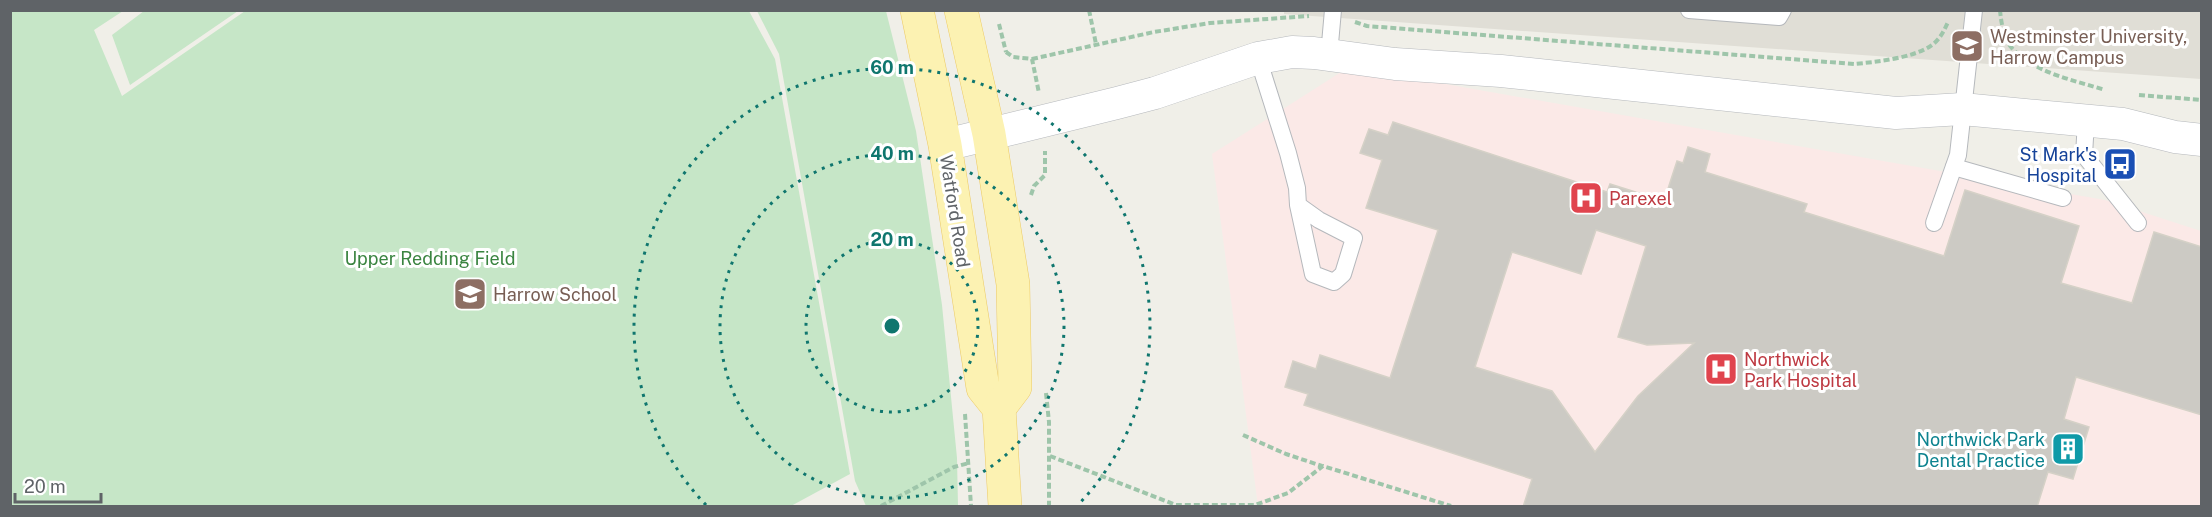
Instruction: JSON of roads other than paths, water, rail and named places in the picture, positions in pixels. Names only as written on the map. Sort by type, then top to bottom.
[{"type":"main road","name":"Watford Road","points":[[917,10],[945,145],[983,388],[999,408],[1005,507]]},
{"type":"main road","points":[[961,10],[989,134],[1013,284],[1015,387],[999,408]]},
{"type":"street","points":[[945,145],[1155,93],[1258,58],[1292,52],[1395,64],[1501,71],[1896,113],[1962,109],[2123,124],[2175,138],[2202,140]]},
{"type":"lane","points":[[1689,10],[1779,17],[1783,10]]},
{"type":"lane","points":[[1934,224],[1959,155],[1974,10]]},
{"type":"lane","points":[[1329,55],[1340,15]]},
{"type":"lane","points":[[1258,58],[1297,188],[1298,205],[1313,274],[1334,282],[1343,274],[1354,238],[1319,220],[1298,205]]},
{"type":"lane","points":[[2086,121],[2084,155],[2138,223]]},
{"type":"lane","points":[[1954,167],[2063,198]]},
{"type":"place","name":"Westminster University, Harrow Campus","points":[[1967,46]]},
{"type":"place","name":"St Mark's Hospital","points":[[2120,164]]},
{"type":"place","name":"Parexel","points":[[1586,198]]},
{"type":"place","name":"Harrow School","points":[[470,294]]},
{"type":"place","name":"Northwick Park Hospital","points":[[1721,369]]},
{"type":"place","name":"Northwick Park Dental Practice","points":[[2068,449]]},
{"type":"park label","name":"Upper Redding Field","points":[[430,258]]}]
